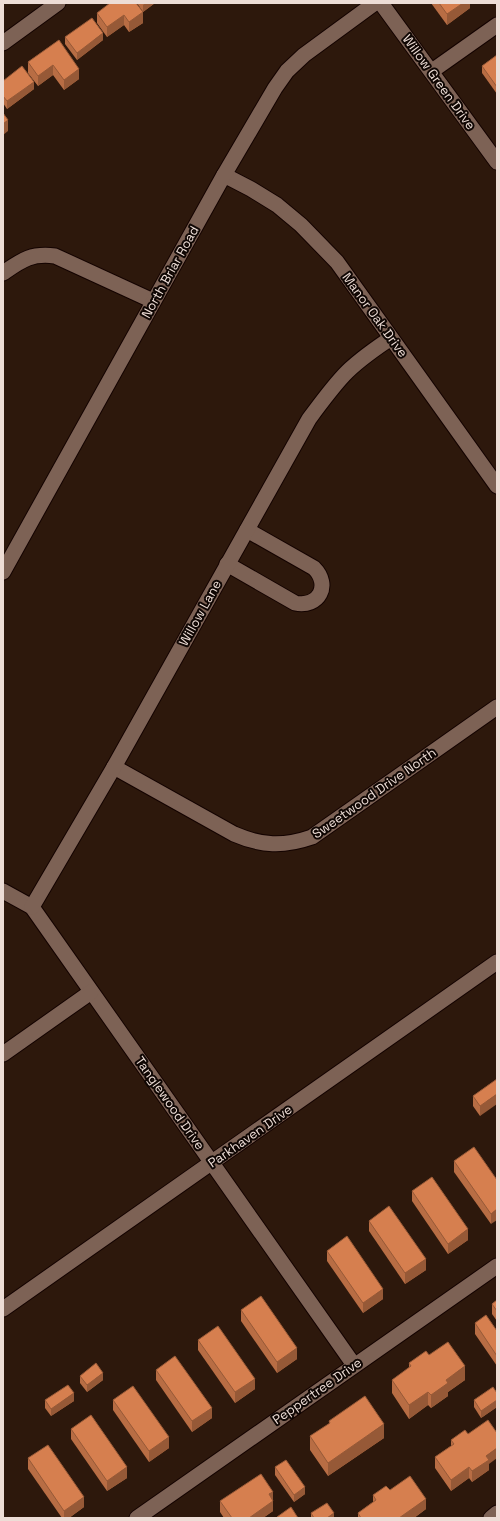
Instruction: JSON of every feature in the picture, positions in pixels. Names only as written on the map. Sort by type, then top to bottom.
[{"type":"street","points":[[3,43],[58,3]]},
{"type":"street","name":"North Briar Road","points":[[3,572],[224,175],[287,71],[304,55],[375,3]]},
{"type":"street","name":"Willow Green Drive","points":[[381,3],[497,162]]},
{"type":"street","points":[[432,71],[497,25]]},
{"type":"street","name":"Manor Oak Drive","points":[[224,175],[277,205],[316,239],[337,262],[497,486]]},
{"type":"street","points":[[3,273],[21,260],[32,256],[42,254],[55,256],[153,302]]},
{"type":"street","name":"Willow Lane","points":[[32,907],[114,767],[309,419],[329,392],[345,374],[364,357],[391,338]]},
{"type":"street","points":[[227,564],[295,603],[308,604],[318,597],[322,585],[318,573],[314,568],[247,530]]},
{"type":"street","name":"Sweetwood Drive North","points":[[114,767],[234,834],[254,842],[267,844],[298,842],[312,837],[497,708]]},
{"type":"street","name":"Tanglewood Drive","points":[[3,891],[32,907],[354,1365]]},
{"type":"street","name":"Parkhaven Drive","points":[[3,1309],[497,962]]},
{"type":"street","points":[[3,1054],[91,992]]},
{"type":"street","name":"Peppertree Drive","points":[[137,1518],[497,1266]]},
{"type":"street","points":[[490,1518],[497,1514]]},
{"type":"building","points":[[110,3],[136,3],[143,12],[129,22],[124,15],[107,27],[97,13]]},
{"type":"building","points":[[439,3],[463,3],[447,14]]},
{"type":"building","points":[[92,18],[103,33],[77,53],[65,37]]},
{"type":"building","points":[[59,40],[79,69],[64,80],[53,65],[38,76],[28,62]]},
{"type":"building","points":[[497,55],[497,87],[482,66]]},
{"type":"building","points":[[22,66],[34,82],[7,101],[3,96],[3,81]]},
{"type":"building","points":[[3,113],[8,120],[3,124]]},
{"type":"building","points":[[497,1079],[497,1094],[480,1106],[473,1096]]},
{"type":"building","points":[[474,1147],[497,1180],[497,1209],[491,1214],[454,1161]]},
{"type":"building","points":[[432,1177],[468,1229],[448,1244],[412,1191]]},
{"type":"building","points":[[389,1206],[426,1259],[405,1273],[369,1221]]},
{"type":"building","points":[[347,1236],[383,1289],[363,1303],[327,1251]]},
{"type":"building","points":[[261,1296],[297,1348],[277,1362],[241,1310]]},
{"type":"building","points":[[497,1300],[497,1311],[492,1304]]},
{"type":"building","points":[[486,1315],[497,1331],[497,1356],[475,1323]]},
{"type":"building","points":[[218,1326],[255,1379],[235,1392],[198,1340]]},
{"type":"building","points":[[448,1342],[465,1366],[446,1380],[448,1383],[431,1395],[428,1392],[409,1405],[392,1380],[411,1366],[409,1363],[426,1351],[429,1355]]},
{"type":"building","points":[[175,1356],[212,1408],[192,1421],[156,1370]]},
{"type":"building","points":[[96,1363],[103,1373],[87,1385],[80,1376]]},
{"type":"building","points":[[68,1385],[74,1393],[51,1409],[45,1400]]},
{"type":"building","points":[[133,1386],[169,1437],[149,1451],[113,1400]]},
{"type":"building","points":[[493,1387],[497,1393],[497,1400],[481,1411],[474,1400]]},
{"type":"building","points":[[365,1396],[384,1424],[328,1463],[310,1436],[330,1423],[329,1421]]},
{"type":"building","points":[[91,1415],[127,1467],[107,1481],[71,1429]]},
{"type":"building","points":[[488,1420],[497,1433],[497,1448],[486,1456],[489,1460],[472,1471],[469,1467],[451,1480],[435,1457],[454,1444],[451,1440],[465,1430],[468,1434]]},
{"type":"building","points":[[48,1445],[84,1497],[64,1511],[28,1458]]},
{"type":"building","points":[[286,1460],[305,1487],[294,1495],[275,1467]]},
{"type":"building","points":[[261,1474],[273,1492],[269,1494],[273,1501],[249,1518],[232,1518],[220,1501]]},
{"type":"building","points":[[410,1476],[426,1499],[399,1518],[361,1518],[358,1513],[376,1500],[373,1495],[386,1486],[390,1490]]},
{"type":"building","points":[[327,1503],[334,1513],[327,1518],[314,1518],[311,1513]]},
{"type":"building","points":[[291,1507],[298,1518],[277,1517]]}]
